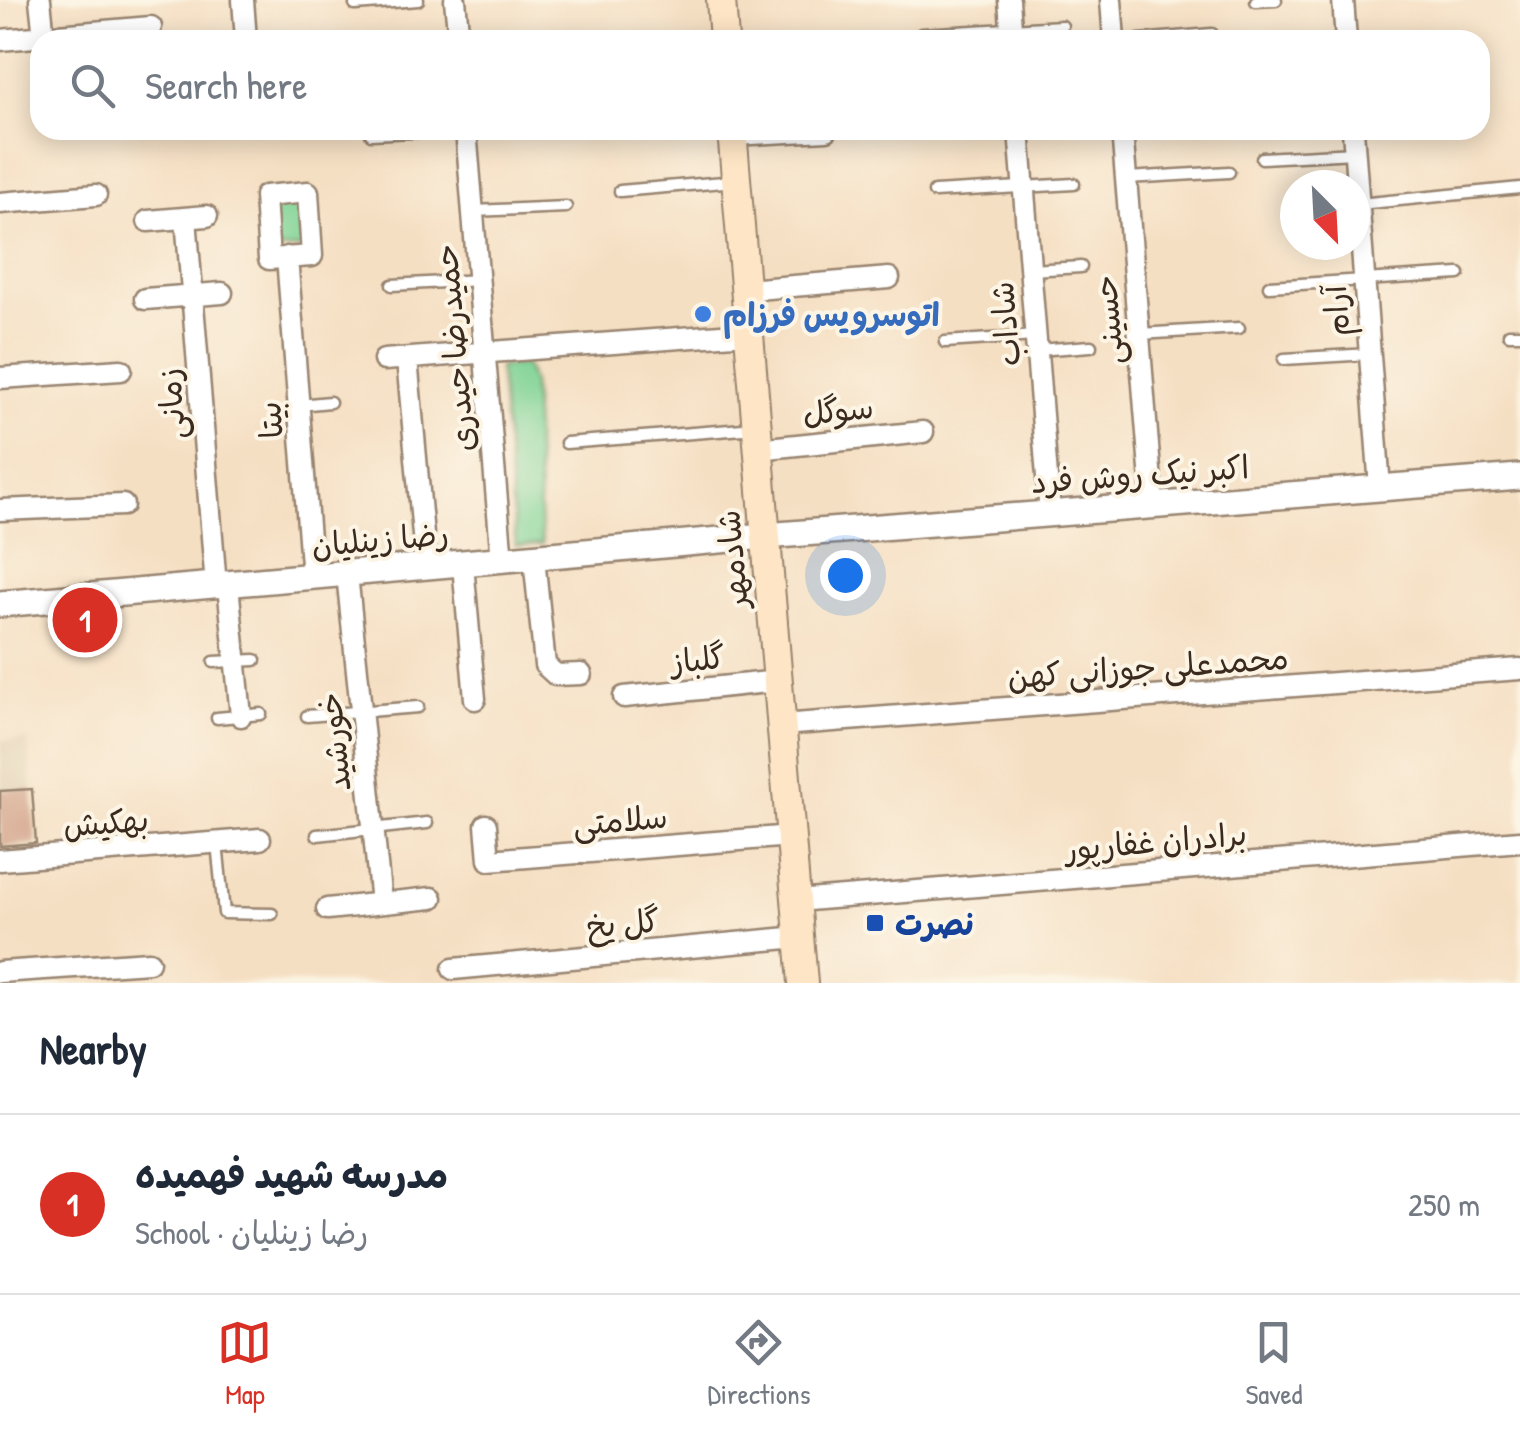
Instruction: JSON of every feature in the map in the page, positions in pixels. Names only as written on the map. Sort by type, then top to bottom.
[{"type":"main road","points":[[721,0],[723,30]]},
{"type":"main road","name":"شادمهر","points":[[733,140],[803,983]]},
{"type":"street","points":[[40,0],[43,30]]},
{"type":"street","points":[[243,0],[245,30]]},
{"type":"street","points":[[456,0],[458,30]]},
{"type":"street","points":[[1008,0],[1011,30]]},
{"type":"street","points":[[1111,0],[1113,30]]},
{"type":"street","points":[[1343,0],[1345,30]]},
{"type":"street","points":[[109,30],[152,26]]},
{"type":"street","points":[[0,40],[30,37]]},
{"type":"street","name":"حمیدرضا حیدری","points":[[467,140],[502,562]]},
{"type":"street","name":"شاداب","points":[[1020,140],[1050,514]]},
{"type":"street","name":"حسینی","points":[[1123,140],[1154,506]]},
{"type":"street","name":"آرام","points":[[1353,140],[1355,170]]},
{"type":"street","points":[[0,202],[96,195]]},
{"type":"street","name":"زمانی","points":[[148,222],[196,217],[192,295],[222,585]]},
{"type":"street","name":"بیتا","points":[[287,258],[312,578]]},
{"type":"street","name":"آرام","points":[[1362,260],[1380,488]]},
{"type":"street","points":[[745,290],[889,278]]},
{"type":"street","points":[[145,299],[222,293]]},
{"type":"street","points":[[384,360],[748,333]]},
{"type":"street","points":[[407,359],[426,568]]},
{"type":"street","points":[[0,378],[121,370]]},
{"type":"street","name":"سوگل","points":[[758,438],[923,432]]},
{"type":"street","name":"اکبر نیک روش فرد","points":[[766,536],[1520,477]]},
{"type":"street","points":[[0,510],[124,505]]},
{"type":"street","name":"رضا زینلیان","points":[[0,604],[766,536]]},
{"type":"street","points":[[534,558],[544,664],[556,675],[582,674]]},
{"type":"street","points":[[462,564],[476,700]]},
{"type":"street","name":"خورشید","points":[[348,574],[380,903]]},
{"type":"street","points":[[222,585],[235,661],[251,714]]},
{"type":"street","name":"محمدعلی جوزانی کهن","points":[[781,725],[1520,668]]},
{"type":"street","name":"گلباز","points":[[624,696],[778,682]]},
{"type":"street","name":"سلامتی","points":[[486,824],[489,860],[790,836]]},
{"type":"street","name":"بهکیش","points":[[0,860],[260,839]]},
{"type":"street","name":"برادران غفارپور","points":[[796,901],[1520,841]]},
{"type":"street","points":[[326,909],[432,898]]},
{"type":"street","name":"گل یخ","points":[[453,970],[799,937]]},
{"type":"street","points":[[0,972],[149,962]]},
{"type":"lane","points":[[354,5],[418,0]]},
{"type":"lane","points":[[1256,1],[1276,0]]},
{"type":"lane","points":[[1036,30],[1062,26]]},
{"type":"lane","points":[[1262,158],[1354,153]]},
{"type":"lane","points":[[1126,178],[1228,172]]},
{"type":"lane","points":[[620,191],[736,181]]},
{"type":"lane","points":[[934,192],[1074,184]]},
{"type":"lane","points":[[1370,203],[1520,188]]},
{"type":"lane","points":[[473,211],[566,206]]},
{"type":"lane","points":[[1031,270],[1080,268]]},
{"type":"lane","points":[[1268,286],[1459,274]]},
{"type":"lane","points":[[392,285],[478,280]]},
{"type":"lane","points":[[1139,334],[1239,328]]},
{"type":"lane","points":[[945,342],[1091,346]]},
{"type":"lane","points":[[1284,359],[1370,354]]},
{"type":"lane","points":[[298,406],[330,402]]},
{"type":"lane","points":[[566,443],[758,438]]},
{"type":"lane","points":[[307,716],[418,707]]},
{"type":"lane","points":[[217,718],[251,714]]},
{"type":"lane","points":[[317,835],[426,823]]},
{"type":"lane","points":[[218,843],[224,913],[272,914]]},
{"type":"shaded area","points":[[28,739],[36,846],[0,849],[0,741]]},
{"type":"green space","points":[[301,200],[304,248],[273,250],[271,202]]},
{"type":"green space","points":[[525,364],[532,383],[542,544],[516,546],[499,367]]},
{"type":"building","points":[[32,789],[36,843],[0,846],[0,791]]},
{"type":"place","name":"اتوسرویس فرزام","points":[[703,314]]},
{"type":"place","name":"مدرسه شهید فهمیده","points":[[85,620]]},
{"type":"place","name":"نصرت","points":[[875,923]]}]
